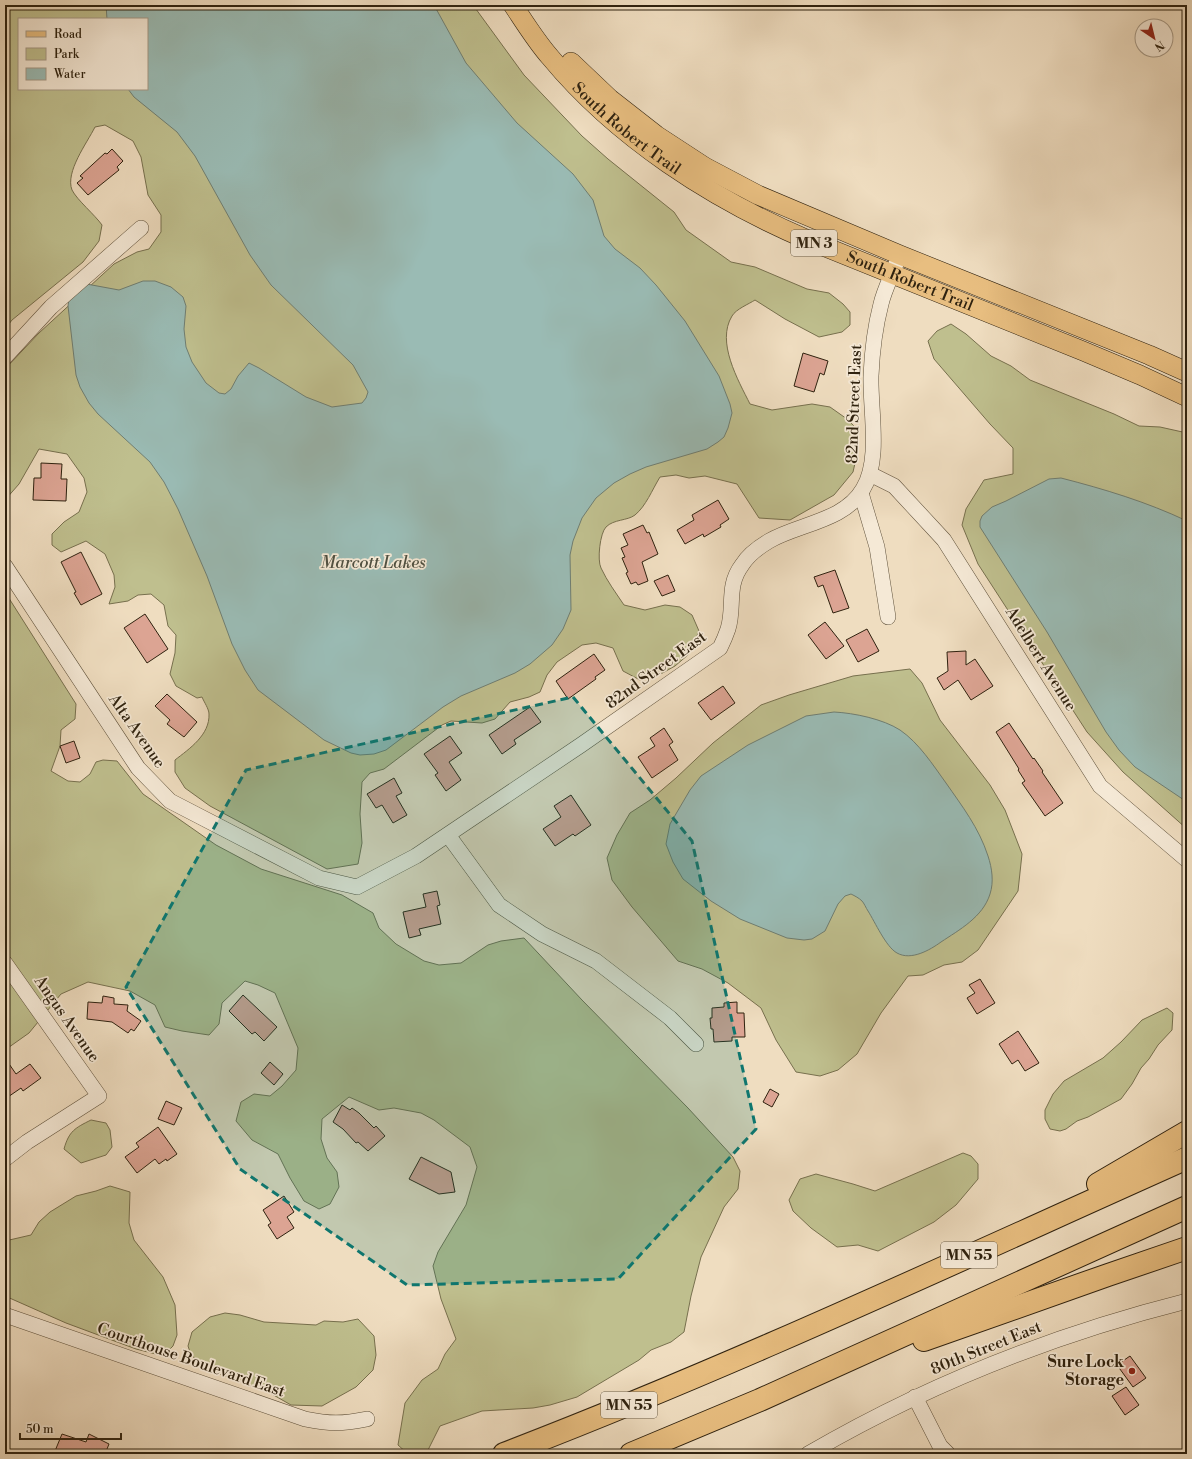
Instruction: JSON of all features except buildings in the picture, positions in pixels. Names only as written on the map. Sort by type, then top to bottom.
[{"type":"highway","points":[[751,1353],[973,1249],[1047,1212],[1187,1132]]},
{"type":"highway","name":"MN 55","points":[[504,1454],[598,1418],[751,1353],[1187,1158]]},
{"type":"highway","name":"MN 55","points":[[631,1454],[760,1400],[1187,1207]]},
{"type":"highway","points":[[760,1400],[1085,1282],[1187,1248]]},
{"type":"main road","name":"South Robert Trail","points":[[514,5],[564,56],[610,99],[634,118],[677,149],[758,195],[900,255],[1149,354],[1187,372]]},
{"type":"main road","name":"South Robert Trail","points":[[514,5],[537,40],[568,77],[607,115],[655,154],[700,185],[754,216],[808,240],[1140,375],[1187,397]]},
{"type":"street","points":[[5,357],[51,307],[141,228]]},
{"type":"street","name":"82nd Street East","points":[[356,887],[416,856],[448,835],[720,648],[729,628],[733,580],[741,565],[769,540],[837,513],[853,502],[860,493],[870,474],[873,428],[871,376],[874,337],[881,302],[900,255]]},
{"type":"street","name":"Adelbert Avenue","points":[[870,474],[894,486],[944,540],[1100,786],[1187,860]]},
{"type":"street","points":[[860,493],[877,547],[888,617]]},
{"type":"street","name":"Alta Avenue","points":[[5,566],[138,768],[170,801],[319,878],[356,887]]},
{"type":"street","points":[[448,835],[499,905],[542,934],[596,961],[670,1018],[696,1044]]},
{"type":"street","name":"Angus Avenue","points":[[5,963],[99,1096],[27,1142],[5,1159]]},
{"type":"street","name":"80th Street East","points":[[808,1454],[838,1436],[915,1397],[965,1374],[1050,1341],[1110,1322],[1187,1301]]},
{"type":"street","name":"Courthouse Boulevard East","points":[[5,1315],[305,1419],[325,1423],[345,1424],[367,1419]]},
{"type":"street","points":[[915,1397],[940,1446],[948,1454]]},
{"type":"highlighted area","points":[[573,697],[692,841],[756,1129],[618,1279],[407,1285],[240,1169],[126,987],[246,770]]},
{"type":"green space","name":"Marcott Lakes","points":[[5,5],[473,5],[524,75],[582,136],[674,212],[686,230],[731,262],[755,267],[807,289],[829,293],[843,304],[850,312],[850,325],[842,332],[819,337],[785,319],[755,300],[734,313],[728,326],[726,337],[730,361],[750,404],[772,410],[812,404],[830,407],[847,419],[858,430],[858,450],[853,472],[834,495],[790,520],[759,518],[737,484],[705,476],[689,478],[676,475],[660,477],[646,502],[635,515],[609,524],[606,527],[602,535],[599,559],[601,568],[606,578],[624,605],[645,610],[665,605],[680,607],[692,615],[699,631],[689,654],[675,666],[657,676],[640,680],[623,671],[613,648],[596,643],[582,645],[557,662],[547,675],[540,692],[529,697],[510,702],[495,719],[482,723],[451,721],[442,725],[384,769],[370,773],[362,782],[360,814],[362,843],[358,864],[327,869],[210,806],[185,788],[175,772],[175,760],[198,741],[202,735],[208,722],[208,710],[202,697],[197,698],[176,686],[170,674],[175,653],[176,635],[168,626],[164,605],[151,594],[138,595],[128,601],[109,604],[115,587],[114,575],[105,554],[86,541],[61,552],[52,545],[52,534],[64,522],[79,512],[87,492],[84,478],[67,454],[39,449],[19,484],[5,500],[5,369],[39,333],[114,264],[137,252],[149,249],[161,232],[161,215],[148,195],[141,157],[133,141],[105,125],[95,127],[74,166],[71,183],[74,194],[102,225],[99,241],[83,262],[12,320],[5,329]]},
{"type":"green space","points":[[951,324],[966,334],[991,356],[1011,366],[1030,380],[1114,414],[1139,426],[1160,427],[1187,433],[1187,829],[1123,772],[1087,732],[978,564],[962,525],[966,509],[984,480],[1013,474],[1013,448],[990,424],[934,359],[928,341],[937,331]]},
{"type":"green space","points":[[5,592],[76,704],[75,719],[61,730],[60,746],[51,771],[68,781],[80,782],[90,774],[96,762],[103,760],[117,761],[143,794],[216,845],[261,869],[342,895],[373,913],[379,928],[396,944],[424,961],[439,965],[461,963],[488,945],[501,941],[524,938],[582,1000],[688,1108],[733,1157],[740,1171],[738,1189],[724,1207],[701,1257],[684,1332],[671,1342],[651,1350],[639,1360],[577,1397],[550,1405],[533,1408],[482,1411],[440,1426],[426,1454],[408,1454],[398,1445],[405,1403],[422,1380],[438,1369],[445,1354],[456,1339],[441,1299],[433,1266],[438,1252],[466,1205],[477,1167],[470,1147],[434,1120],[421,1113],[394,1108],[379,1110],[349,1097],[322,1119],[321,1139],[327,1158],[337,1172],[339,1187],[330,1204],[319,1209],[304,1201],[278,1154],[252,1140],[236,1121],[241,1102],[254,1094],[270,1096],[282,1086],[296,1070],[298,1048],[275,993],[245,981],[222,1003],[219,1024],[209,1035],[165,1027],[155,1005],[130,991],[88,982],[61,994],[29,1033],[5,1050]]},
{"type":"green space","points":[[910,669],[922,683],[940,720],[990,785],[1005,810],[1022,854],[1018,891],[978,950],[962,962],[944,965],[923,975],[908,976],[881,1013],[857,1054],[838,1070],[820,1076],[796,1072],[776,1040],[761,1008],[728,983],[702,969],[678,961],[632,907],[612,880],[607,858],[617,835],[630,813],[650,800],[713,743],[761,705],[853,676]]},
{"type":"green space","points":[[1167,1008],[1173,1013],[1172,1030],[1158,1045],[1141,1068],[1121,1099],[1088,1117],[1077,1121],[1066,1129],[1060,1131],[1050,1129],[1045,1119],[1045,1110],[1053,1094],[1064,1081],[1103,1058],[1142,1020]]},
{"type":"green space","points":[[91,1120],[106,1123],[110,1130],[112,1147],[106,1155],[81,1163],[64,1149],[68,1138],[73,1131]]},
{"type":"green space","points":[[963,1153],[971,1156],[978,1164],[978,1179],[956,1205],[934,1222],[878,1251],[858,1245],[837,1247],[811,1228],[793,1211],[789,1200],[800,1179],[816,1174],[875,1191]]},
{"type":"green space","points":[[110,1186],[130,1192],[129,1223],[134,1240],[163,1277],[175,1305],[177,1335],[173,1346],[167,1352],[160,1355],[136,1349],[66,1323],[5,1296],[5,1241],[31,1235],[39,1222],[50,1212],[76,1196]]},
{"type":"green space","points":[[225,1313],[240,1315],[264,1322],[316,1325],[324,1321],[343,1322],[358,1319],[374,1336],[376,1355],[373,1370],[356,1387],[322,1406],[291,1405],[270,1393],[207,1369],[191,1355],[188,1346],[192,1332],[210,1317]]},
{"type":"water","name":"Marcott Lakes","points":[[106,5],[434,5],[466,63],[517,123],[573,174],[593,200],[604,236],[615,249],[640,268],[685,321],[719,376],[730,404],[732,413],[728,428],[724,437],[718,442],[707,449],[646,467],[630,474],[614,483],[596,498],[582,518],[573,541],[570,555],[571,610],[563,629],[552,645],[530,664],[515,673],[461,696],[443,707],[386,750],[374,754],[360,755],[351,753],[324,740],[258,690],[245,670],[232,644],[207,576],[178,509],[164,482],[150,462],[98,414],[89,403],[80,387],[76,375],[68,306],[69,298],[81,283],[119,290],[143,281],[155,281],[171,287],[183,297],[186,306],[184,329],[186,347],[192,362],[206,383],[219,393],[225,394],[231,389],[238,376],[249,363],[306,397],[332,407],[362,403],[368,392],[353,365],[271,285],[250,255],[195,156],[177,132],[134,97],[129,90],[148,90],[148,18],[107,18]]},
{"type":"water","points":[[1061,478],[1125,496],[1187,521],[1187,802],[1135,767],[1119,750],[1106,732],[1047,632],[980,527],[982,516],[992,507],[1049,479]]},
{"type":"water","points":[[834,712],[859,715],[877,720],[893,726],[907,735],[931,762],[964,809],[980,836],[988,856],[992,885],[987,902],[982,910],[963,928],[920,954],[908,956],[897,953],[893,950],[881,934],[863,902],[851,894],[845,896],[838,904],[825,931],[812,939],[804,940],[787,938],[740,919],[711,901],[683,879],[673,862],[666,844],[670,824],[690,790],[701,776],[748,745],[806,716]]},
{"type":"place","name":"Sure Lock Storage","points":[[1132,1371]]}]
